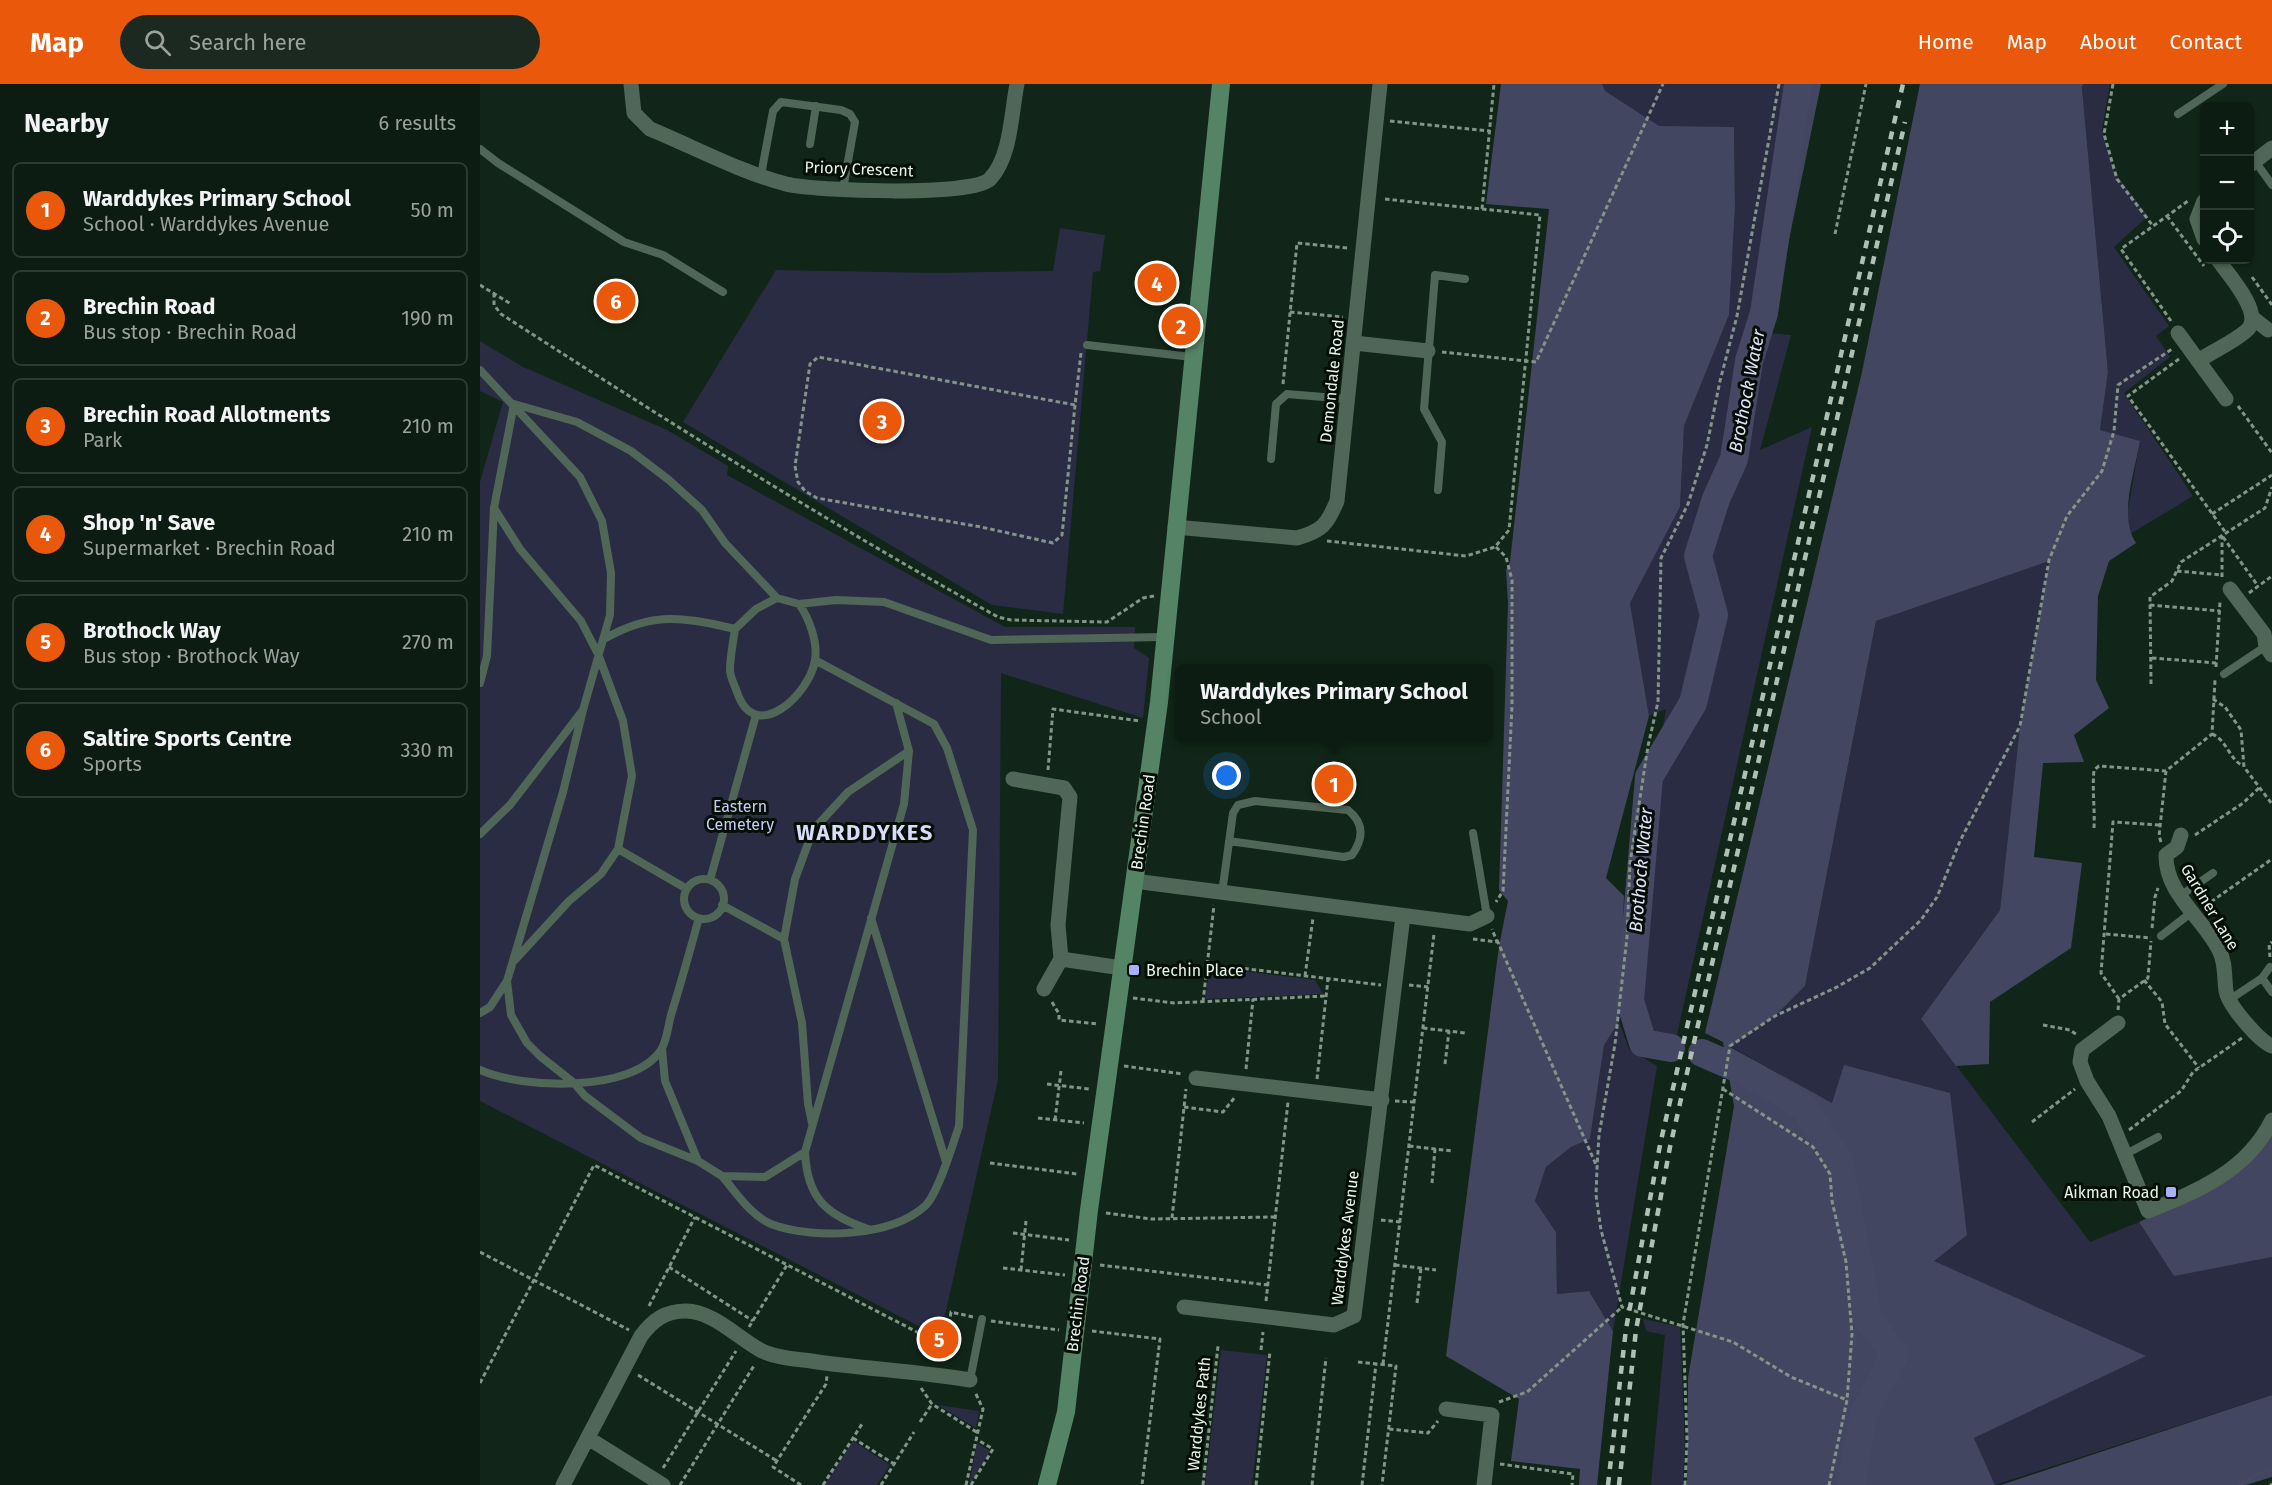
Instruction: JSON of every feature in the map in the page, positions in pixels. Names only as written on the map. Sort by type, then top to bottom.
[{"type":"street","name":"Priory Crescent","points":[[631,84],[634,113],[650,129],[787,184],[843,189],[962,190],[988,182],[1001,165],[1017,84]]},
{"type":"street","name":"Brechin Road","points":[[1047,1485],[1066,1412],[1089,1210],[1156,723],[1221,84]]},
{"type":"street","name":"Demondale Road","points":[[1313,534],[1328,523],[1337,501],[1380,84]]},
{"type":"street","points":[[2254,162],[2272,148]]},
{"type":"street","points":[[2198,200],[2197,219],[2200,226]]},
{"type":"street","points":[[2221,264],[2251,307],[2253,318],[2248,328],[2188,346],[2226,399]]},
{"type":"street","points":[[2253,318],[2268,330]]},
{"type":"street","points":[[1354,343],[1428,351]]},
{"type":"street","points":[[1175,526],[1297,538],[1313,534]]},
{"type":"street","points":[[2227,593],[2264,634],[2269,650]]},
{"type":"street","points":[[1013,779],[1047,783],[1064,788],[1070,797],[1058,925],[1061,959],[1044,989]]},
{"type":"street","name":"Gardner Lane","points":[[2181,835],[2177,847],[2166,862],[2180,896],[2219,950],[2225,966],[2229,1000]]},
{"type":"street","points":[[1134,882],[1470,924],[1487,916]]},
{"type":"street","name":"Warddykes Avenue","points":[[1184,1307],[1334,1325],[1354,1316],[1403,916]]},
{"type":"street","points":[[1061,959],[1122,968]]},
{"type":"street","points":[[2229,1000],[2263,1042],[2272,1046]]},
{"type":"street","points":[[2118,1023],[2082,1050],[2080,1062],[2086,1081],[2109,1116],[2148,1212],[2197,1192],[2230,1172],[2264,1136],[2272,1120]]},
{"type":"street","points":[[1188,1076],[1382,1100]]},
{"type":"street","points":[[564,1485],[642,1336],[651,1322],[669,1312],[688,1311],[702,1314],[763,1352],[829,1364],[970,1380]]},
{"type":"street","points":[[1446,1409],[1492,1415],[1484,1485]]},
{"type":"street","points":[[588,1438],[659,1483]]},
{"type":"lane","points":[[2178,114],[2223,84]]},
{"type":"lane","points":[[761,175],[773,111],[781,102],[788,101],[816,105],[841,110],[850,114],[855,122],[843,189]]},
{"type":"lane","points":[[810,144],[816,105]]},
{"type":"lane","points":[[480,149],[498,163],[624,242],[663,255],[723,292]]},
{"type":"lane","points":[[2254,165],[2272,185]]},
{"type":"lane","points":[[1438,490],[1442,442],[1424,409],[1435,275],[1465,279]]},
{"type":"lane","points":[[1087,345],[1192,357]]},
{"type":"lane","points":[[480,370],[580,477],[602,521],[611,573],[609,615],[604,639],[598,654],[563,792],[513,962],[507,981],[490,1007],[480,1013]]},
{"type":"lane","points":[[1271,459],[1276,404],[1287,394],[1348,399]]},
{"type":"lane","points":[[480,683],[487,656],[494,508],[514,404]]},
{"type":"lane","points":[[514,404],[577,422],[631,452],[669,480],[702,510],[725,543],[777,598],[799,604],[837,600],[884,602],[991,640],[1164,637]]},
{"type":"lane","points":[[494,508],[520,549],[581,621],[598,654],[622,721],[633,776],[618,849],[601,874],[569,901],[513,962]]},
{"type":"lane","points":[[777,598],[756,609],[735,629],[730,672],[741,704],[756,715],[769,716],[786,708],[806,683],[816,660],[808,617],[799,604]]},
{"type":"lane","points":[[604,639],[635,623],[660,618],[735,629]]},
{"type":"lane","points":[[2224,674],[2269,650]]},
{"type":"lane","points":[[507,981],[511,1015],[527,1043],[540,1056],[574,1083],[585,1096],[641,1138],[698,1161],[722,1176],[750,1210],[771,1223],[839,1234],[872,1230],[904,1221],[927,1204],[946,1164],[959,1126],[973,831],[947,748],[934,724],[816,660]]},
{"type":"lane","points":[[872,1230],[828,1211],[812,1189],[805,1152],[904,804],[909,751],[896,703]]},
{"type":"lane","points":[[480,834],[510,805],[583,710]]},
{"type":"lane","points":[[710,880],[756,715]]},
{"type":"lane","points":[[813,1125],[808,1104],[802,1023],[784,939],[795,879],[813,830],[848,792],[909,751]]},
{"type":"lane","points":[[1219,892],[1233,813],[1238,805],[1247,802],[1348,810],[1357,817],[1362,835],[1352,855],[1344,857],[1229,841]]},
{"type":"lane","points":[[1473,833],[1487,916]]},
{"type":"lane","points":[[618,849],[687,889]]},
{"type":"lane","points":[[2180,896],[2213,873]]},
{"type":"lane","points":[[697,880],[710,880],[720,888],[722,905],[710,918],[693,916],[685,906],[687,889],[697,880]]},
{"type":"lane","points":[[722,905],[784,939]]},
{"type":"lane","points":[[2161,936],[2193,913]]},
{"type":"lane","points":[[698,1161],[665,1081],[662,1049],[699,918]]},
{"type":"lane","points":[[870,918],[946,1164]]},
{"type":"lane","points":[[2229,1000],[2262,978],[2270,967]]},
{"type":"lane","points":[[2262,978],[2272,992]]},
{"type":"lane","points":[[480,1070],[495,1077],[554,1084],[574,1083],[626,1076],[646,1067],[662,1049]]},
{"type":"lane","points":[[2124,1155],[2158,1137]]},
{"type":"lane","points":[[722,1176],[765,1177],[805,1152]]},
{"type":"lane","points":[[970,1380],[982,1319]]},
{"type":"path","points":[[1482,209],[1494,84]]},
{"type":"path","points":[[1428,351],[1536,362],[1663,84]]},
{"type":"path","points":[[1622,1307],[1601,1230],[1596,1195],[1597,1168],[1599,1135],[1615,1044],[1628,937],[1630,863],[1648,746],[1658,702],[1661,558],[1688,504],[1707,446],[1720,381],[1737,316],[1779,84]]},
{"type":"path","points":[[1835,234],[1866,84]]},
{"type":"path","points":[[2113,84],[2104,134],[2117,179],[2153,226]]},
{"type":"path","points":[[1376,120],[1490,131]]},
{"type":"path","points":[[1313,534],[1330,543],[1466,556],[1495,547],[1509,530],[1540,215],[1369,198]]},
{"type":"path","points":[[2188,346],[2121,249],[2153,226],[2198,200]]},
{"type":"path","points":[[1287,394],[1282,380],[1297,243],[1364,250]]},
{"type":"path","points":[[2246,268],[2272,305]]},
{"type":"path","points":[[480,285],[511,304]]},
{"type":"path","points":[[494,293],[494,305],[501,314],[695,440],[895,560],[998,616],[1011,620],[1107,622],[1143,598],[1168,596]]},
{"type":"path","points":[[1289,312],[1357,319]]},
{"type":"path","points":[[1076,405],[818,357],[810,364],[795,474],[805,491],[817,498],[981,527],[1053,543],[1062,535],[1076,405],[1082,348],[1087,345]]},
{"type":"path","points":[[2188,346],[2128,396],[2212,514],[2258,586]]},
{"type":"path","points":[[1685,1485],[1687,1440],[1683,1324],[1730,1046],[1775,1016],[1837,987],[1870,968],[1921,920],[1937,897],[1960,841],[2020,726],[2049,560],[2067,516],[2102,471],[2114,431],[2118,385],[2188,346]]},
{"type":"path","points":[[2226,399],[2240,408],[2272,453]]},
{"type":"path","points":[[2212,514],[2272,475]]},
{"type":"path","points":[[2151,684],[2150,597],[2172,581],[2181,562],[2265,508],[2271,497],[2272,488]]},
{"type":"path","points":[[2094,828],[2091,798],[2094,770],[2099,766],[2166,771],[2212,734],[2220,611],[2227,593],[2222,575],[2224,535]]},
{"type":"path","points":[[1487,916],[1503,891],[1512,706],[1512,580],[1506,557],[1495,547]]},
{"type":"path","points":[[2177,571],[2222,575]]},
{"type":"path","points":[[2227,593],[2258,586],[2272,576]]},
{"type":"path","points":[[2150,605],[2220,611]]},
{"type":"path","points":[[2152,658],[2216,663]]},
{"type":"path","points":[[2213,699],[2225,707],[2241,730],[2244,767]]},
{"type":"path","points":[[1047,783],[1053,709],[1156,723]]},
{"type":"path","points":[[2212,734],[2220,737],[2238,764],[2244,767],[2272,804]]},
{"type":"path","points":[[2119,999],[2148,978],[2155,897],[2166,862],[2159,836],[2166,771]]},
{"type":"path","points":[[2181,835],[2195,835],[2243,803],[2259,788]]},
{"type":"path","points":[[2118,1023],[2119,999],[2101,973],[2106,934],[2113,822],[2160,825]]},
{"type":"path","points":[[2193,913],[2272,859]]},
{"type":"path","points":[[1203,1002],[1219,892]]},
{"type":"path","points":[[1305,976],[1315,904]]},
{"type":"path","points":[[1487,916],[1597,1168]]},
{"type":"path","points":[[1469,939],[1497,942],[1487,916]]},
{"type":"path","points":[[1383,1364],[1434,934],[1443,935]]},
{"type":"path","points":[[2106,934],[2151,938]]},
{"type":"path","points":[[2270,967],[2270,944],[2272,942]]},
{"type":"path","points":[[1207,964],[1395,987]]},
{"type":"path","points":[[1316,1092],[1328,979]]},
{"type":"path","points":[[2144,980],[2162,1002],[2165,1024],[2199,1068]]},
{"type":"path","points":[[1044,989],[1059,1014],[1059,1020],[1114,1026]]},
{"type":"path","points":[[1119,996],[1174,1003],[1326,996]]},
{"type":"path","points":[[1184,1107],[1223,1112],[1245,1083],[1253,999]]},
{"type":"path","points":[[2043,1025],[2070,1030],[2090,1044]]},
{"type":"path","points":[[1423,1028],[1465,1033]]},
{"type":"path","points":[[2117,1139],[2181,1091],[2193,1072],[2253,1030]]},
{"type":"path","points":[[1445,1064],[1449,1031]]},
{"type":"path","points":[[1109,1064],[1188,1075],[1172,1218]]},
{"type":"path","points":[[1055,1120],[1061,1071]]},
{"type":"path","points":[[2032,1122],[2086,1081]]},
{"type":"path","points":[[1047,1084],[1106,1091]]},
{"type":"path","points":[[1261,1350],[1289,1088]]},
{"type":"path","points":[[1723,1088],[1813,1148],[1830,1174],[1832,1201],[1846,1262],[1852,1334],[1846,1400],[1829,1485]]},
{"type":"path","points":[[1038,1118],[1101,1125]]},
{"type":"path","points":[[1409,1146],[1452,1151]]},
{"type":"path","points":[[1432,1183],[1435,1149]]},
{"type":"path","points":[[990,1163],[1094,1176]]},
{"type":"path","points":[[480,1383],[594,1165],[946,1347]]},
{"type":"path","points":[[1089,1210],[1151,1219],[1275,1217]]},
{"type":"path","points":[[651,1322],[648,1308],[695,1217]]},
{"type":"path","points":[[1021,1270],[1026,1221]]},
{"type":"path","points":[[1013,1233],[1086,1242]]},
{"type":"path","points":[[480,1252],[642,1336]]},
{"type":"path","points":[[659,1483],[698,1412],[787,1265]]},
{"type":"path","points":[[1395,1265],[1436,1270]]},
{"type":"path","points":[[669,1267],[753,1321]]},
{"type":"path","points":[[1003,1268],[1082,1270],[1268,1285]]},
{"type":"path","points":[[1417,1303],[1421,1268]]},
{"type":"path","points":[[1622,1307],[1646,1316],[1683,1324],[1733,1342],[1791,1377],[1846,1400]]},
{"type":"path","points":[[1492,1415],[1500,1401],[1527,1392],[1622,1307]]},
{"type":"path","points":[[1076,1329],[1160,1339],[1142,1485]]},
{"type":"path","name":"Warddykes Path","points":[[1203,1485],[1218,1346]]},
{"type":"path","points":[[1256,1485],[1270,1351]]},
{"type":"path","points":[[680,1485],[763,1352]]},
{"type":"path","points":[[1312,1485],[1326,1358]]},
{"type":"path","points":[[1358,1362],[1396,1366],[1382,1485]]},
{"type":"path","points":[[801,1485],[794,1483],[773,1467],[826,1384],[829,1364]]},
{"type":"path","points":[[1362,1485],[1376,1364]]},
{"type":"path","points":[[625,1368],[777,1461]]},
{"type":"path","points":[[911,1372],[932,1404],[978,1433]]},
{"type":"path","points":[[966,1485],[982,1409],[970,1380]]},
{"type":"path","points":[[920,1422],[932,1404]]},
{"type":"path","points":[[1389,1429],[1428,1433],[1446,1409]]},
{"type":"path","points":[[823,1485],[862,1424]]},
{"type":"path","points":[[881,1485],[914,1432]]},
{"type":"path","points":[[853,1438],[894,1464]]},
{"type":"path","points":[[971,1485],[993,1449],[976,1439]]},
{"type":"path","points":[[1486,1462],[1573,1474],[1572,1485]]},
{"type":"green space","points":[[1602,84],[1792,84],[1757,292],[1780,284],[1767,333],[1791,335],[1760,450],[1812,427],[1676,1039],[1648,1035],[1637,998],[1654,780],[1666,709],[1649,716],[1630,603],[1680,507],[1684,426],[1729,315],[1735,207],[1734,127],[1659,127],[1604,91]]},
{"type":"green space","points":[[2083,84],[2110,84],[2102,129],[2115,173],[2148,216],[2114,247],[2169,326],[2156,336],[2170,357],[2124,393],[2193,496],[2130,534],[2127,515],[2140,442],[2100,430],[2108,372]]},
{"type":"green space","points":[[1060,228],[1105,235],[1100,271],[1093,272],[1063,614],[992,605],[683,422],[776,270],[934,273],[1053,271]]},
{"type":"green space","name":"Eastern Cemetery","points":[[480,341],[521,366],[667,430],[728,466],[727,475],[1005,627],[1135,627],[1134,648],[1149,658],[1143,718],[1001,673],[998,1080],[940,1337],[480,1101],[480,482],[503,402],[480,391]]},
{"type":"green space","points":[[2049,560],[2020,726],[2000,910],[1921,1019],[2090,1242],[2139,1222],[2174,1275],[2272,1257],[2272,1395],[1995,1485],[1974,1438],[2145,1356],[1933,1261],[1832,1104],[1730,1046],[1775,1016],[1805,986],[1876,621]]},
{"type":"green space","points":[[1210,967],[1315,980],[1323,994],[1205,999]]},
{"type":"green space","points":[[1619,1022],[1629,1049],[1657,1066],[1613,1331],[1589,1291],[1557,1294],[1556,1232],[1535,1201],[1546,1167],[1571,1147],[1590,1139],[1604,1044]]},
{"type":"green space","points":[[1643,1319],[1680,1327],[1685,1447],[1683,1485],[1651,1485],[1665,1335],[1646,1331]]},
{"type":"green space","points":[[1221,1350],[1267,1355],[1252,1485],[1205,1485]]},
{"type":"green space","points":[[938,1405],[979,1411],[976,1428]]},
{"type":"green space","points":[[853,1441],[890,1465],[877,1485],[825,1485]]},
{"type":"green space","points":[[977,1443],[990,1451],[969,1485]]},
{"type":"shaded area","points":[[1501,84],[1602,84],[1605,91],[1659,126],[1734,127],[1735,207],[1729,315],[1684,426],[1680,507],[1630,603],[1649,716],[1606,878],[1624,896],[1619,1022],[1604,1045],[1590,1139],[1571,1147],[1546,1167],[1535,1201],[1556,1232],[1557,1294],[1589,1291],[1613,1331],[1597,1485],[1579,1485],[1580,1469],[1511,1461],[1519,1399],[1446,1356],[1499,946],[1508,901],[1499,890],[1508,603],[1506,570],[1510,562],[1549,209],[1486,204]]},
{"type":"shaded area","points":[[1792,84],[1821,84],[1780,284],[1757,292]]},
{"type":"shaded area","points":[[1920,84],[2083,84],[2108,372],[2100,430],[2140,441],[2128,507],[2128,520],[2136,543],[2109,561],[2098,596],[2096,680],[2109,708],[2074,735],[2084,762],[2043,763],[2034,857],[2082,863],[2071,948],[1990,1002],[1989,1064],[1956,1066],[1921,1019],[2000,910],[2020,726],[2049,561],[1876,621],[1805,986],[1775,1016],[1730,1047],[1832,1103],[1844,1065],[1950,1093],[1967,1235],[1934,1261],[2146,1356],[1974,1438],[1995,1485],[1687,1485],[1688,1378],[1734,1106],[1723,1042],[1705,1033],[1862,372]]},
{"type":"shaded area","points":[[2272,1123],[2272,1257],[2174,1276],[2139,1222],[2192,1198]]},
{"type":"shaded area","points":[[2272,1395],[2272,1477],[2246,1485],[2001,1485]]},
{"type":"waterway","name":"Brothock Water","points":[[1671,1048],[1643,1043],[1630,1001],[1649,777],[1693,703],[1714,615],[1698,556],[1716,499],[1734,459],[1749,361],[1764,313],[1798,84]]},
{"type":"waterway","name":"Brothock Water","points":[[1702,1053],[1748,1073],[1804,1107],[1839,1160],[1869,1321],[1895,1354],[1864,1413],[1851,1485]]},
{"type":"waterway","points":[[2240,1485],[2255,1475],[2272,1470]]},
{"type":"railway","points":[[1608,1485],[1626,1329],[1660,1145],[1903,84]]},
{"type":"railway","points":[[1619,1485],[1636,1330],[1670,1147],[1905,122]]},
{"type":"place","name":"Shop 'n' Save","points":[[1157,283]]},
{"type":"place","name":"Saltire Sports Centre","points":[[616,301]]},
{"type":"place","name":"Brechin Road","points":[[1181,326]]},
{"type":"place","name":"Brechin Road Allotments","points":[[882,421]]},
{"type":"place","name":"Warddykes Primary School","points":[[1334,784]]},
{"type":"place","name":"Brechin Place","points":[[1134,970]]},
{"type":"place","name":"Aikman Road","points":[[2171,1192]]},
{"type":"place","name":"Brothock Way","points":[[939,1339]]},
{"type":"district","name":"WARDDYKES","points":[[865,832]]}]
